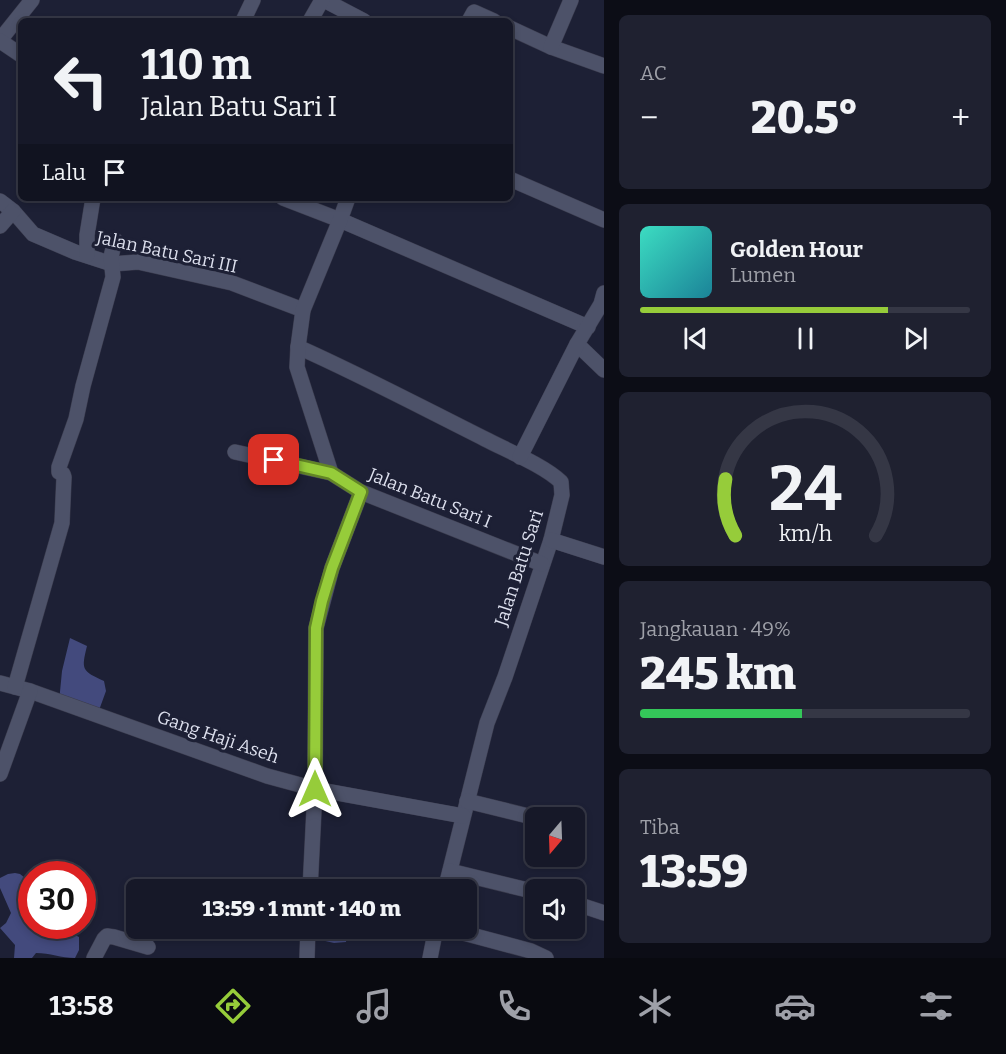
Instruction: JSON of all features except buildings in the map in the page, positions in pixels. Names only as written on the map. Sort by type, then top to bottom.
[{"type":"street","points":[[18,53],[0,40],[32,0]]},
{"type":"street","points":[[244,18],[253,0]]},
{"type":"street","points":[[312,18],[323,0],[358,18]]},
{"type":"street","points":[[551,47],[571,0]]},
{"type":"street","points":[[471,18],[474,12],[487,18]]},
{"type":"street","points":[[513,29],[551,47],[604,66]]},
{"type":"street","points":[[513,181],[604,220]]},
{"type":"street","name":"Jalan Batu Sari III","points":[[0,201],[13,211],[33,234],[87,247],[112,260],[138,262],[232,283],[303,310]]},
{"type":"street","points":[[87,247],[93,201]]},
{"type":"street","points":[[291,201],[588,327]]},
{"type":"street","points":[[331,473],[297,368],[298,346],[303,310],[347,201]]},
{"type":"street","points":[[0,226],[13,211]]},
{"type":"street","name":"Jalan Batu Sari III","points":[[112,260],[115,240]]},
{"type":"street","points":[[0,774],[15,687],[62,523],[64,477],[59,472],[59,467],[76,419],[112,277],[112,260]]},
{"type":"street","points":[[298,346],[520,457],[577,344],[603,301]]},
{"type":"street","points":[[577,344],[604,370]]},
{"type":"street","name":"Jalan Batu Sari I","points":[[235,452],[331,473],[361,492],[542,564]]},
{"type":"street","name":"Jalan Batu Sari","points":[[448,879],[487,723],[551,540],[562,495],[561,482],[554,475],[520,457]]},
{"type":"street","points":[[311,879],[315,789],[316,628],[332,568],[361,492]]},
{"type":"street","points":[[551,540],[604,557]]},
{"type":"street","name":"Gang Haji Aseh","points":[[15,687],[267,776],[315,789],[525,816]]},
{"type":"street","points":[[450,871],[525,889]]},
{"type":"street","points":[[585,907],[604,913]]},
{"type":"street","points":[[94,958],[107,936],[148,947]]},
{"type":"street","points":[[477,937],[531,951],[546,958]]},
{"type":"street","points":[[307,958],[308,939]]},
{"type":"street","points":[[430,958],[434,939]]},
{"type":"shaded area","points":[[70,638],[87,646],[85,669],[91,675],[104,681],[106,691],[98,713],[59,702],[62,671]]},
{"type":"shaded area","points":[[8,874],[18,874],[18,939],[79,939],[79,950],[75,958],[36,953],[32,958],[14,958],[15,945],[0,928],[6,923],[11,913],[0,888],[0,878]]},
{"type":"shaded area","points":[[317,939],[346,939],[346,942],[334,943]]},
{"type":"route","points":[[274,460],[331,473],[361,492],[332,568],[316,628],[315,789]]}]
